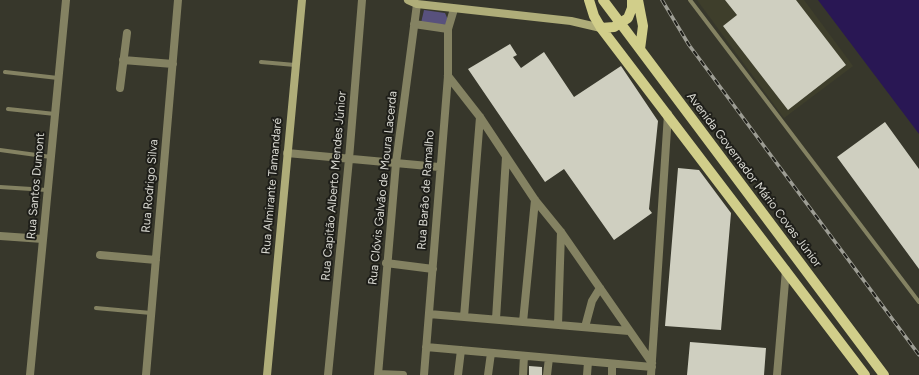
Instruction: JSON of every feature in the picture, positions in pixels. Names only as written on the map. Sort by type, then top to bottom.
[{"type":"main road","points":[[589,0],[600,28],[668,114],[865,375]]},
{"type":"main road","name":"Avenida Governador Mário Covas Júnior","points":[[603,0],[884,375]]},
{"type":"main road","points":[[600,28],[614,28],[628,18],[632,8],[632,0]]},
{"type":"main road","points":[[638,0],[643,26],[640,49]]},
{"type":"street","name":"Rua Santos Dumont","points":[[30,375],[66,0]]},
{"type":"street","name":"Rua Rodrigo Silva","points":[[146,375],[178,0]]},
{"type":"street","name":"Rua Almirante Tamandaré","points":[[267,375],[302,0]]},
{"type":"street","name":"Rua Capitão Alberto Mendes Júnior","points":[[328,375],[349,159],[362,0]]},
{"type":"street","points":[[408,0],[417,4],[454,9],[571,21],[600,28]]},
{"type":"street","name":"Rua Clóvis Galvão de Moura Lacerda","points":[[378,374],[386,263],[396,163],[417,4]]},
{"type":"street","name":"Rua Barão de Ramalho","points":[[424,375],[433,269],[439,167],[448,76],[448,29],[454,9]]},
{"type":"street","points":[[414,24],[448,29]]},
{"type":"street","points":[[120,88],[127,33]]},
{"type":"street","points":[[123,60],[173,64]]},
{"type":"street","points":[[448,76],[480,117],[535,200],[561,232],[629,331],[652,368]]},
{"type":"street","points":[[652,368],[668,114]]},
{"type":"street","points":[[464,317],[480,117]]},
{"type":"street","points":[[287,153],[439,167]]},
{"type":"street","points":[[496,319],[506,157]]},
{"type":"street","points":[[523,322],[535,200]]},
{"type":"street","points":[[558,325],[561,232]]},
{"type":"street","points":[[0,236],[43,239]]},
{"type":"street","points":[[100,254],[156,260]]},
{"type":"street","points":[[386,263],[433,269]]},
{"type":"street","points":[[777,375],[786,270]]},
{"type":"street","points":[[585,327],[592,301],[600,288]]},
{"type":"street","points":[[429,314],[629,331]]},
{"type":"street","points":[[426,347],[652,368]]},
{"type":"street","points":[[458,375],[461,350]]},
{"type":"street","points":[[488,375],[491,353]]},
{"type":"street","points":[[523,375],[524,356]]},
{"type":"street","points":[[547,375],[549,358]]},
{"type":"street","points":[[587,375],[588,362]]},
{"type":"street","points":[[612,364],[612,375]]},
{"type":"street","points":[[378,374],[403,375]]},
{"type":"lane","points":[[690,0],[919,302]]},
{"type":"lane","points":[[261,62],[296,65]]},
{"type":"lane","points":[[5,72],[58,78]]},
{"type":"lane","points":[[8,109],[55,114]]},
{"type":"lane","points":[[0,150],[51,157]]},
{"type":"lane","points":[[0,187],[48,190]]},
{"type":"lane","points":[[96,308],[151,313]]},
{"type":"shaded area","points":[[697,0],[804,0],[853,66],[784,118]]},
{"type":"shaded area","points":[[818,0],[919,0],[919,134]]},
{"type":"shaded area","points":[[424,10],[445,13],[448,20],[446,25],[421,23]]},
{"type":"building","points":[[725,0],[796,0],[846,65],[788,110],[723,26],[737,15]]},
{"type":"building","points":[[510,44],[517,55],[513,57],[521,68],[544,52],[574,97],[621,66],[658,121],[649,209],[652,213],[614,240],[564,169],[545,182],[468,69]]},
{"type":"building","points":[[885,122],[919,169],[919,269],[837,157]]},
{"type":"building","points":[[678,168],[699,170],[731,213],[721,330],[665,326]]},
{"type":"building","points":[[690,342],[766,348],[764,375],[687,375]]},
{"type":"building","points":[[529,366],[542,367],[542,375],[529,375]]},
{"type":"railway","points":[[662,0],[689,45],[919,355]]}]
